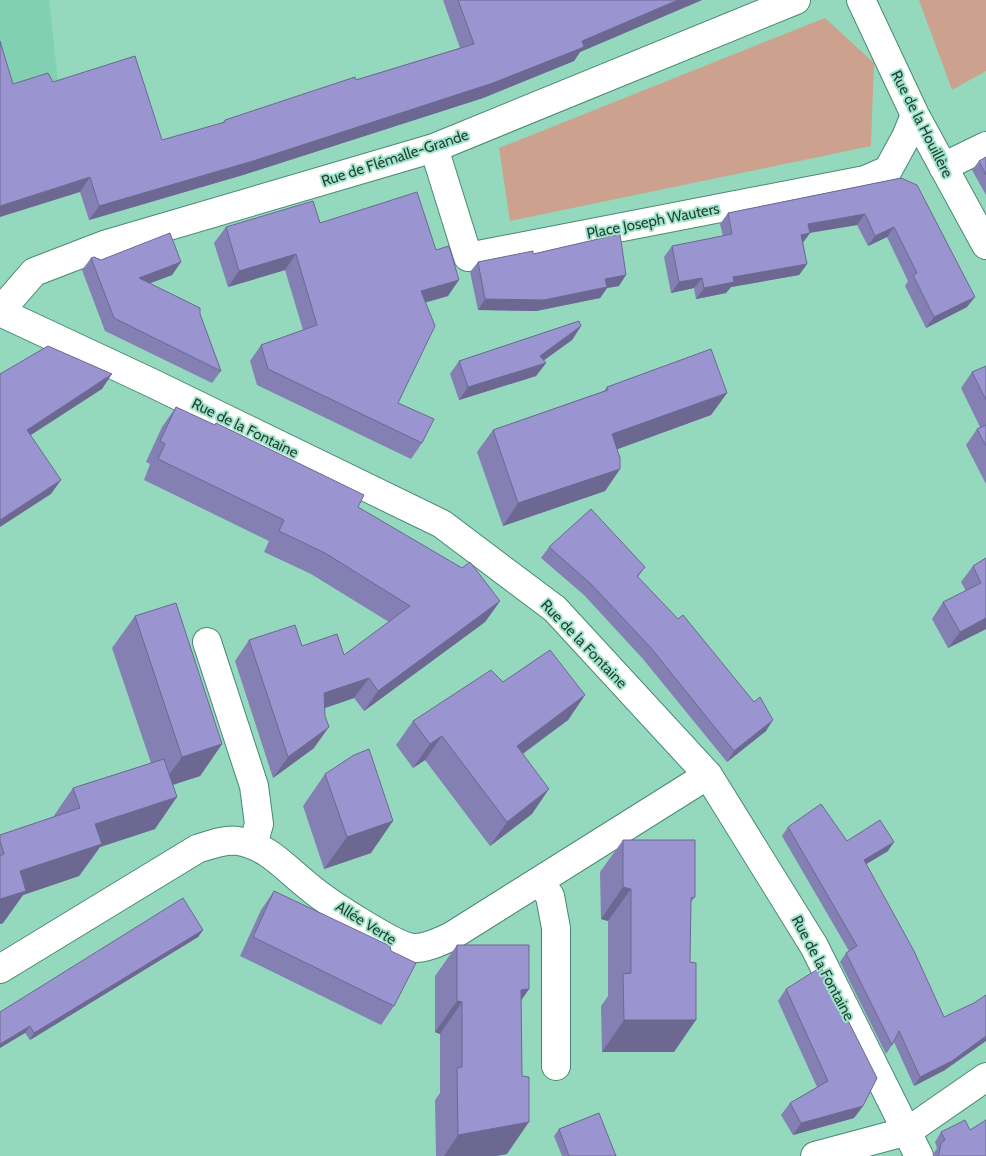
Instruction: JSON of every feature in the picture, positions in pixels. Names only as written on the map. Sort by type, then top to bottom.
[{"type":"street","name":"Rue de Flémalle-Grande","points":[[0,312],[34,272],[104,245],[434,148],[796,0]]},
{"type":"street","name":"Rue de la Houillère","points":[[861,0],[916,115],[986,245]]},
{"type":"street","name":"Place Joseph Wauters","points":[[434,148],[468,257],[865,180],[888,170],[916,115]]},
{"type":"street","points":[[943,167],[986,146]]},
{"type":"street","name":"Rue de la Fontaine","points":[[0,312],[152,383],[442,524],[555,609],[708,775],[814,946],[919,1156]]},
{"type":"street","points":[[207,642],[254,786],[259,824],[253,845]]},
{"type":"street","name":"Allée Verte","points":[[0,970],[197,848],[218,842],[237,841],[253,845],[273,855],[309,888],[396,944],[414,948],[432,945],[450,937],[708,775]]},
{"type":"street","points":[[539,881],[550,896],[556,928],[556,1066]]},
{"type":"street","points":[[815,1156],[908,1131],[986,1077]]},
{"type":"shaded area","points":[[0,0],[49,0],[58,82],[0,98]]},
{"type":"shaded area","points":[[919,0],[986,0],[986,71],[952,90]]},
{"type":"shaded area","points":[[825,18],[874,63],[871,146],[510,221],[499,148]]},
{"type":"building","points":[[458,0],[678,0],[582,41],[584,47],[493,83],[253,161],[99,206],[90,177],[0,206],[0,41],[13,84],[48,73],[53,82],[135,56],[162,140],[225,122],[225,120],[355,77],[356,80],[474,44]]},
{"type":"building","points":[[986,157],[986,175],[979,161]]},
{"type":"building","points":[[901,178],[917,185],[975,297],[934,317],[913,275],[917,273],[894,227],[875,236],[865,214],[808,224],[810,233],[801,235],[807,264],[733,277],[734,282],[704,288],[702,278],[679,282],[672,246],[732,234],[728,213]]},
{"type":"building","points":[[417,192],[436,250],[449,246],[459,280],[421,291],[435,326],[398,403],[434,419],[422,443],[268,369],[261,345],[317,325],[296,254],[239,271],[226,227],[313,201],[320,223]]},
{"type":"building","points":[[170,233],[181,262],[139,278],[200,308],[200,314],[221,371],[114,318],[91,258],[94,257],[101,260]]},
{"type":"building","points":[[620,234],[626,275],[605,279],[607,287],[544,300],[485,299],[478,262],[533,251],[533,254]]},
{"type":"building","points":[[579,321],[581,326],[540,356],[546,363],[468,387],[459,361]]},
{"type":"building","points":[[48,346],[112,374],[27,430],[61,480],[0,520],[0,374]]},
{"type":"building","points":[[711,349],[727,393],[612,434],[620,458],[620,469],[518,503],[493,430],[608,390],[607,387]]},
{"type":"building","points":[[986,366],[986,400],[972,372]]},
{"type":"building","points":[[176,407],[215,425],[216,423],[364,495],[358,507],[462,568],[470,562],[500,601],[378,691],[369,678],[324,693],[325,716],[329,727],[288,757],[249,640],[295,625],[302,646],[337,634],[344,655],[410,606],[325,553],[279,531],[284,520],[158,459],[165,444],[160,441]]},
{"type":"building","points":[[986,425],[986,446],[977,429]]},
{"type":"building","points":[[591,509],[645,567],[637,576],[678,619],[683,615],[754,702],[760,697],[773,720],[734,751],[651,648],[591,584],[549,547]]},
{"type":"building","points":[[986,558],[986,618],[960,632],[943,602],[981,583],[973,566]]},
{"type":"building","points":[[176,603],[222,744],[182,757],[135,616]]},
{"type":"building","points":[[550,650],[585,695],[517,746],[549,789],[507,822],[442,736],[430,744],[413,721],[491,670],[503,682]]},
{"type":"building","points":[[369,749],[393,821],[347,837],[325,774],[354,755]]},
{"type":"building","points":[[164,759],[177,797],[95,824],[102,844],[20,871],[26,891],[0,899],[0,856],[4,854],[0,835],[80,808],[73,788]]},
{"type":"building","points":[[821,804],[847,841],[880,820],[894,842],[864,860],[914,951],[944,1017],[974,1003],[986,995],[986,1036],[952,1061],[920,1077],[899,1031],[892,1045],[846,953],[857,946],[788,827]]},
{"type":"building","points":[[623,840],[695,840],[695,897],[691,898],[690,962],[696,963],[696,1020],[624,1020],[623,974],[631,973],[631,889],[623,887]]},
{"type":"building","points":[[274,891],[390,946],[391,951],[416,963],[394,1006],[253,937]]},
{"type":"building","points":[[183,898],[203,930],[34,1033],[30,1026],[0,1044],[0,1012]]},
{"type":"building","points":[[457,945],[529,945],[529,989],[521,990],[522,1076],[529,1077],[529,1122],[458,1135],[457,1068],[462,1067],[462,1002],[457,1001]]},
{"type":"building","points":[[821,967],[877,1078],[863,1106],[801,1123],[790,1103],[828,1081],[786,989]]},
{"type":"building","points":[[599,1113],[616,1156],[569,1156],[559,1129]]},
{"type":"building","points":[[965,1120],[970,1130],[986,1120],[986,1156],[937,1156],[941,1143],[945,1140],[941,1132]]}]
